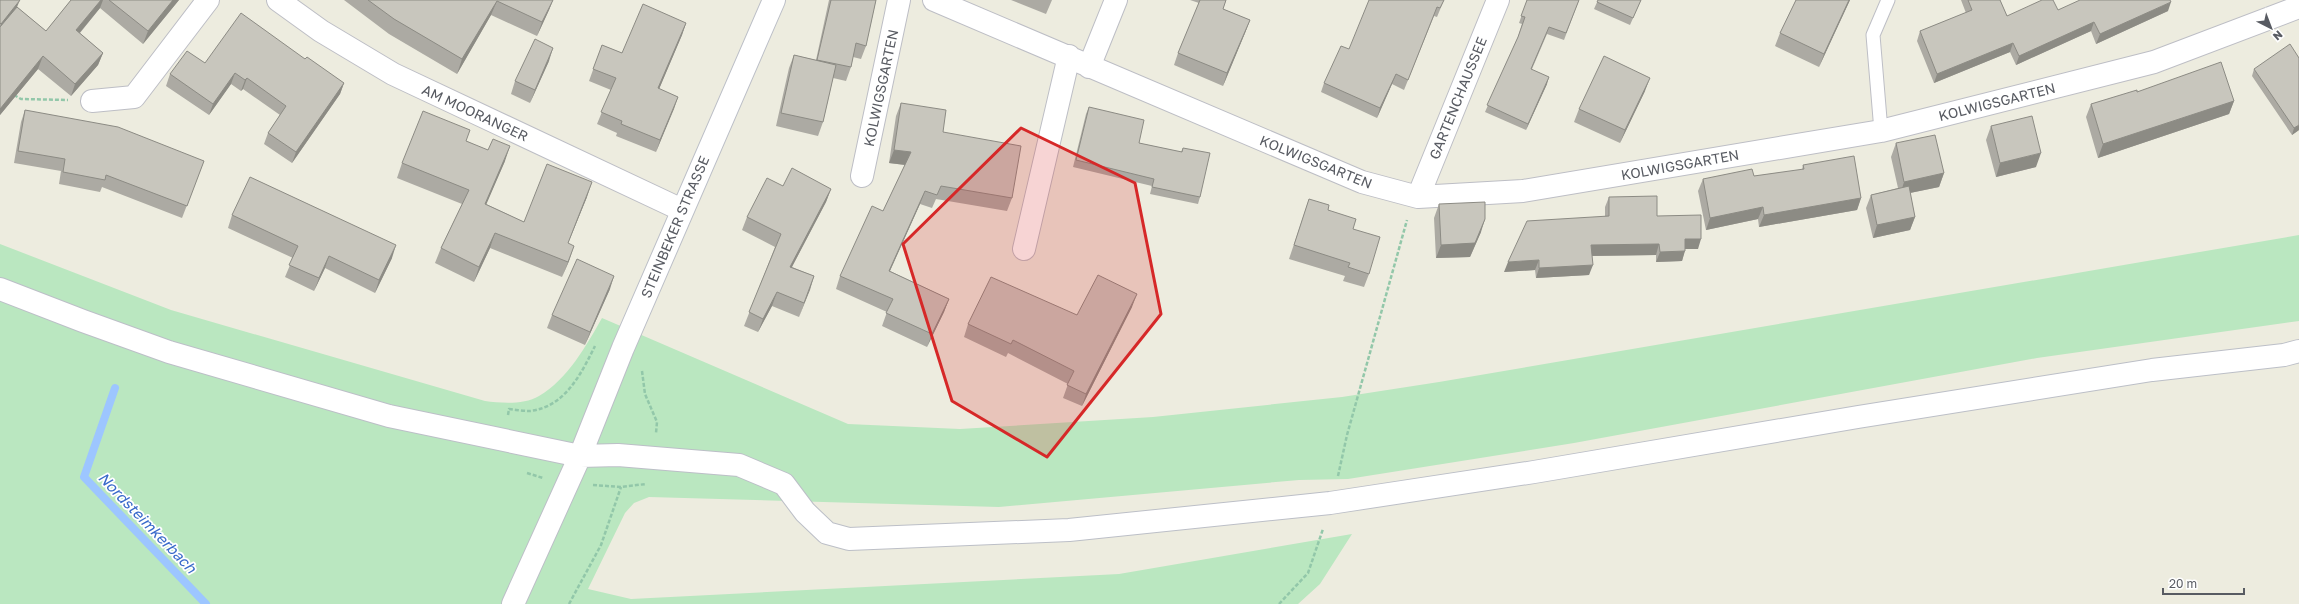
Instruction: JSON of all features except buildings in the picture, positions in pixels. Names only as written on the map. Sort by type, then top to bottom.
[{"type":"street","points":[[92,101],[134,97],[208,0]]},
{"type":"street","name":"AM MOORANGER","points":[[278,0],[321,31],[393,74],[682,210]]},
{"type":"street","name":"STEINBEKER STRASSE","points":[[513,604],[580,456],[601,399],[774,0]]},
{"type":"street","name":"KOLWIGSGARTEN","points":[[862,176],[899,0]]},
{"type":"street","name":"KOLWIGSGARTEN","points":[[934,0],[1069,56],[1089,67],[1362,182],[1418,197],[1523,191],[1881,130],[2154,62],[2299,7]]},
{"type":"street","points":[[1089,67],[1116,0]]},
{"type":"street","name":"GARTENCHAUSSEE","points":[[1418,197],[1498,0]]},
{"type":"street","points":[[1024,249],[1069,56]]},
{"type":"street","points":[[0,289],[83,322],[169,352],[271,383],[389,416],[580,456],[618,455],[739,465],[784,484],[805,512],[827,533],[849,539],[1069,530],[1330,503],[1534,472],[1858,417],[2113,376],[2284,356],[2299,351]]},
{"type":"lane","points":[[1881,130],[1872,35],[1888,0]]},
{"type":"path","points":[[10,93],[21,99],[92,101]]},
{"type":"path","points":[[1347,435],[1404,228],[1418,197]]},
{"type":"path","points":[[567,485],[621,487],[653,484]]},
{"type":"path","points":[[569,604],[600,545],[621,487]]},
{"type":"highlighted area","points":[[1021,128],[1135,183],[1161,314],[1047,457],[952,401],[903,244]]},
{"type":"green space","points":[[2299,235],[2299,321],[2037,358],[1574,443],[1348,479],[1299,480],[999,507],[649,497],[634,503],[625,513],[588,589],[631,599],[1119,574],[1352,534],[1320,584],[1298,604],[0,604],[0,244],[171,310],[485,401],[505,403],[526,401],[539,396],[549,389],[559,381],[575,361],[602,318],[848,424],[960,429],[1153,417],[1342,397],[1439,382]]},
{"type":"waterway","name":"Nordsteimkerbach","points":[[115,388],[84,477],[206,604]]}]
